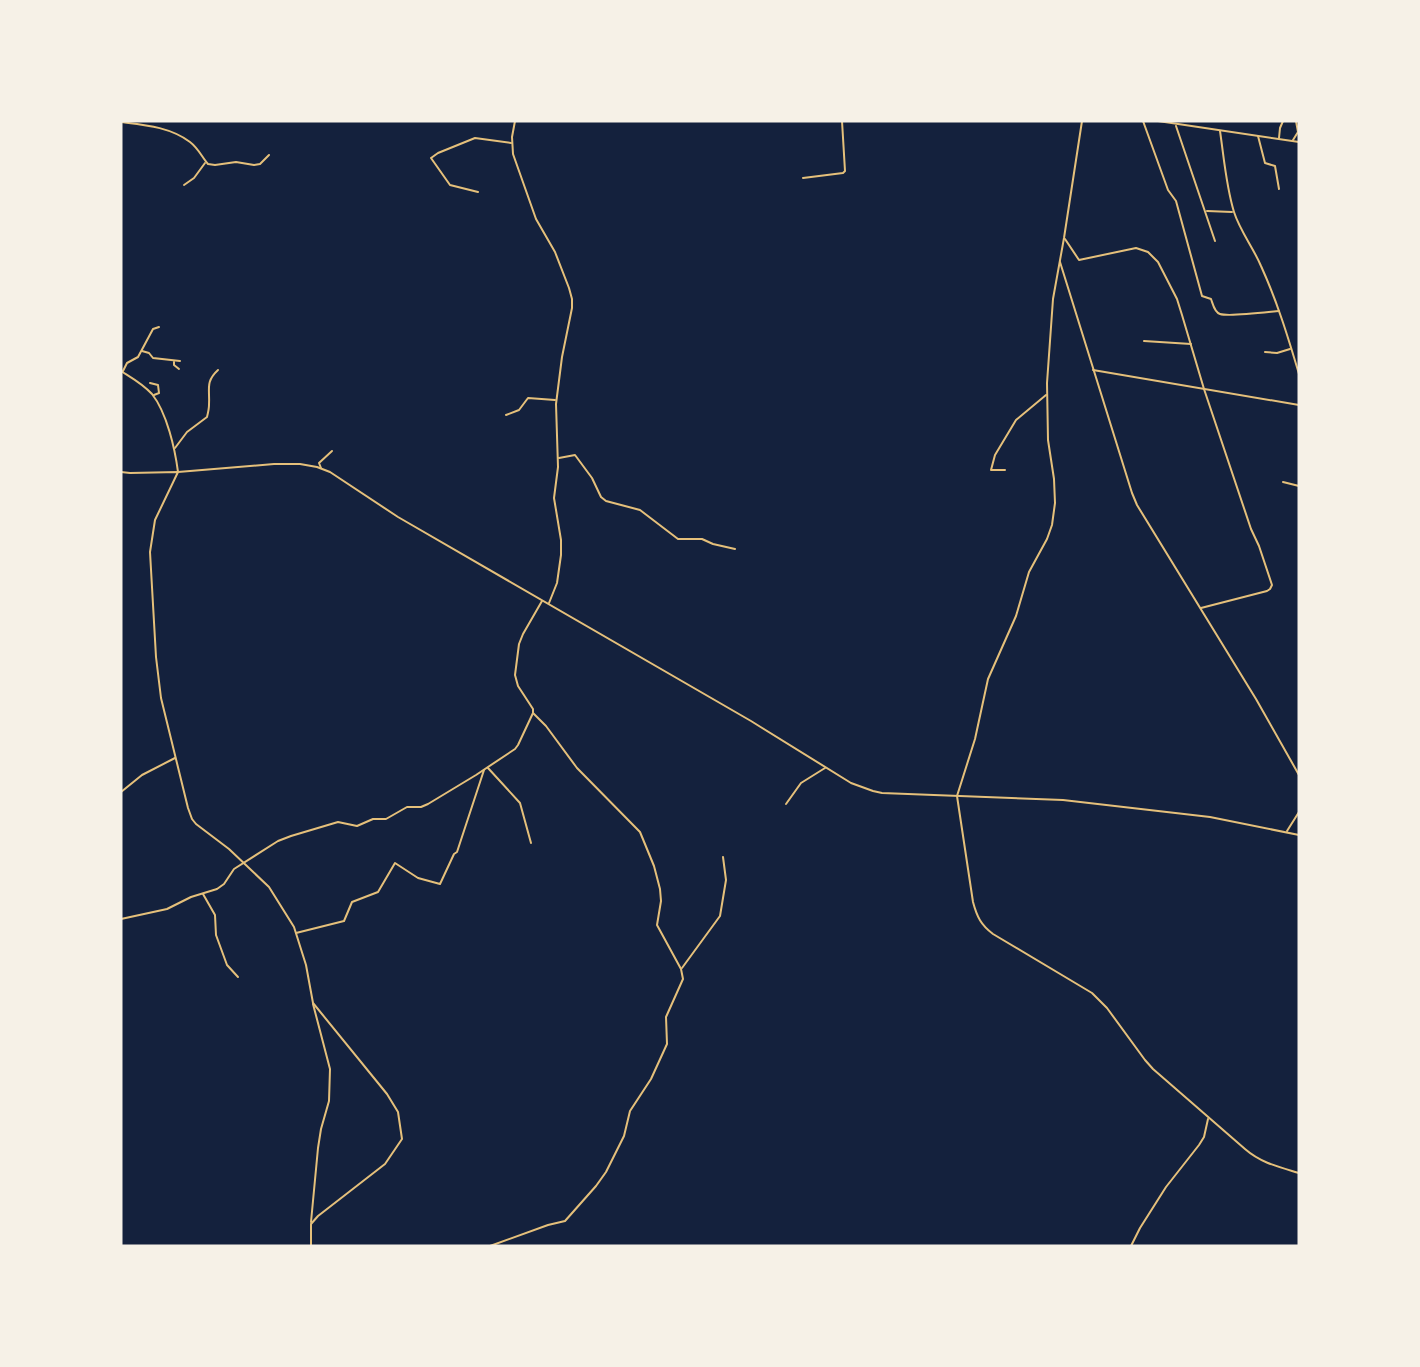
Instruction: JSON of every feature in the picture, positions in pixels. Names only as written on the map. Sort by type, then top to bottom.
[{"type":"street","points":[[515,121],[513,154],[533,211],[555,252],[572,299],[556,400],[558,476],[554,498],[561,555],[558,583],[548,604]]},
{"type":"street","points":[[803,178],[845,171],[842,121]]},
{"type":"street","points":[[1082,121],[1053,299],[1047,395],[1048,440],[1055,503],[1052,525],[1029,572],[1016,617],[988,679],[975,739],[957,796],[973,902],[982,926],[1092,993],[1107,1008],[1153,1069],[1257,1159],[1299,1173]]},
{"type":"street","points":[[1143,121],[1168,190],[1176,201],[1202,296],[1211,299],[1216,312],[1220,314],[1279,311]]},
{"type":"street","points":[[1158,121],[1299,142]]},
{"type":"street","points":[[1278,138],[1283,121]]},
{"type":"street","points":[[1292,141],[1298,132],[1296,121]]},
{"type":"street","points":[[121,122],[171,131],[193,144],[206,162],[215,165],[236,162],[260,164],[269,155]]},
{"type":"street","points":[[1176,124],[1215,241]]},
{"type":"street","points":[[1220,131],[1234,212],[1260,264],[1279,311],[1299,374]]},
{"type":"street","points":[[1258,136],[1265,163],[1275,166],[1279,189]]},
{"type":"street","points":[[478,192],[450,186],[431,158],[475,138],[512,143]]},
{"type":"street","points":[[184,185],[194,178],[206,162]]},
{"type":"street","points":[[1205,211],[1234,212]]},
{"type":"street","points":[[1064,238],[1080,260],[1136,248],[1154,257],[1177,299],[1204,388],[1272,585],[1267,590],[1200,608]]},
{"type":"street","points":[[1060,261],[1132,493],[1299,775]]},
{"type":"street","points":[[159,327],[153,329],[138,357],[127,363],[121,371],[141,383],[160,408],[174,449],[178,472],[155,520],[150,552],[161,698],[192,819],[269,887],[294,927],[306,965],[331,1080],[318,1148],[311,1246]]},
{"type":"street","points":[[1144,341],[1192,344]]},
{"type":"street","points":[[1265,352],[1278,353],[1291,348]]},
{"type":"street","points":[[141,351],[149,353],[153,358],[180,361]]},
{"type":"street","points":[[174,361],[174,365],[179,369]]},
{"type":"street","points":[[174,449],[187,432],[207,417],[211,376],[218,370]]},
{"type":"street","points":[[1093,370],[1299,405]]},
{"type":"street","points":[[150,383],[158,385],[159,393],[153,396]]},
{"type":"street","points":[[1005,470],[991,470],[995,455],[1016,420],[1047,395]]},
{"type":"street","points":[[506,415],[519,410],[528,398],[556,400]]},
{"type":"street","points":[[321,469],[319,463],[332,451]]},
{"type":"street","points":[[558,458],[575,455],[592,478],[601,497],[606,501],[640,510],[678,539],[702,539],[735,549]]},
{"type":"street","points":[[121,472],[178,472],[274,464],[300,464],[330,472],[398,517],[751,721],[851,783],[873,791],[1062,800],[1210,817],[1299,835]]},
{"type":"street","points":[[1283,482],[1299,486]]},
{"type":"street","points":[[121,919],[167,909],[217,888],[224,884],[233,869],[291,836],[338,822],[358,826],[373,819],[386,819],[410,807],[428,804],[518,746],[533,713],[532,705],[516,682],[519,644],[542,600]]},
{"type":"street","points":[[490,1246],[565,1221],[603,1177],[624,1136],[630,1111],[651,1079],[667,1044],[666,1017],[683,979],[681,969],[657,925],[660,888],[640,832],[577,768],[533,713]]},
{"type":"street","points":[[121,792],[142,775],[176,757]]},
{"type":"street","points":[[486,768],[520,803],[531,843]]},
{"type":"street","points":[[296,933],[344,921],[352,902],[378,892],[395,863],[418,878],[440,884],[457,852],[486,768]]},
{"type":"street","points":[[786,804],[801,783],[826,768]]},
{"type":"street","points":[[1287,832],[1299,811]]},
{"type":"street","points":[[681,969],[720,916],[726,880],[723,857]]},
{"type":"street","points":[[202,894],[215,915],[216,935],[227,965],[238,977]]},
{"type":"street","points":[[311,1224],[386,1164],[402,1139],[398,1112],[387,1094],[313,1003]]},
{"type":"street","points":[[1132,1246],[1140,1227],[1166,1187],[1199,1145],[1208,1118]]}]
